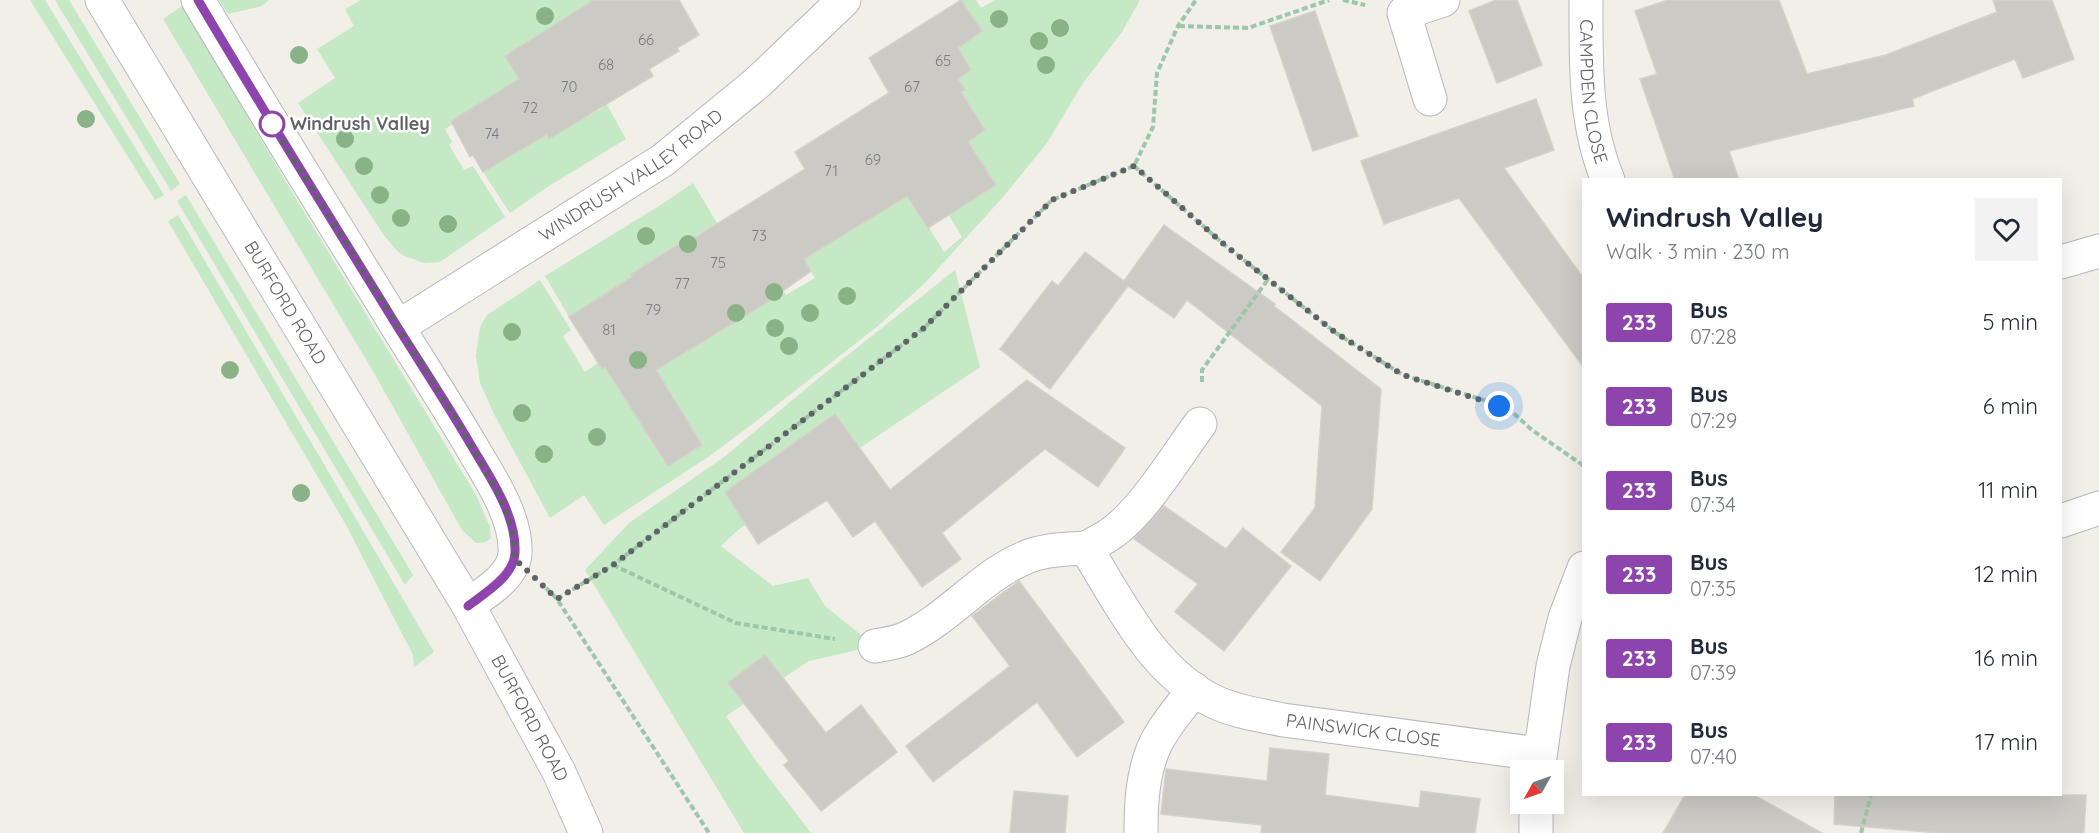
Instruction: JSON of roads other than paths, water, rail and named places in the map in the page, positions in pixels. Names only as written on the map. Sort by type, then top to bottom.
[{"type":"street","name":"BURFORD ROAD","points":[[102,0],[468,606],[559,772],[586,833]]},
{"type":"street","points":[[198,0],[454,416],[496,489],[508,516],[514,540],[515,559],[497,584],[468,606]]},
{"type":"street","name":"WINDRUSH VALLEY ROAD","points":[[398,327],[663,160],[757,83],[844,0]]},
{"type":"street","points":[[1430,99],[1404,13],[1443,0]]},
{"type":"street","name":"CAMPDEN CLOSE","points":[[1586,0],[1586,80],[1600,160],[1607,178]]},
{"type":"street","points":[[2062,262],[2099,251]]},
{"type":"street","points":[[875,646],[905,639],[923,629],[991,578],[1019,561],[1036,554],[1086,548],[1105,538],[1119,528],[1140,506],[1200,424]]},
{"type":"street","points":[[2062,521],[2099,508]]},
{"type":"street","name":"PAINSWICK CLOSE","points":[[1086,548],[1134,626],[1155,653],[1173,674],[1216,702],[1283,720],[1527,760]]},
{"type":"street","points":[[1539,760],[1553,666],[1565,618],[1582,573]]},
{"type":"street","points":[[1141,833],[1141,804],[1151,754],[1161,734],[1194,689]]},
{"type":"street","points":[[1536,814],[1536,833]]},
{"type":"place","name":"Windrush Valley","points":[[272,124]]}]
